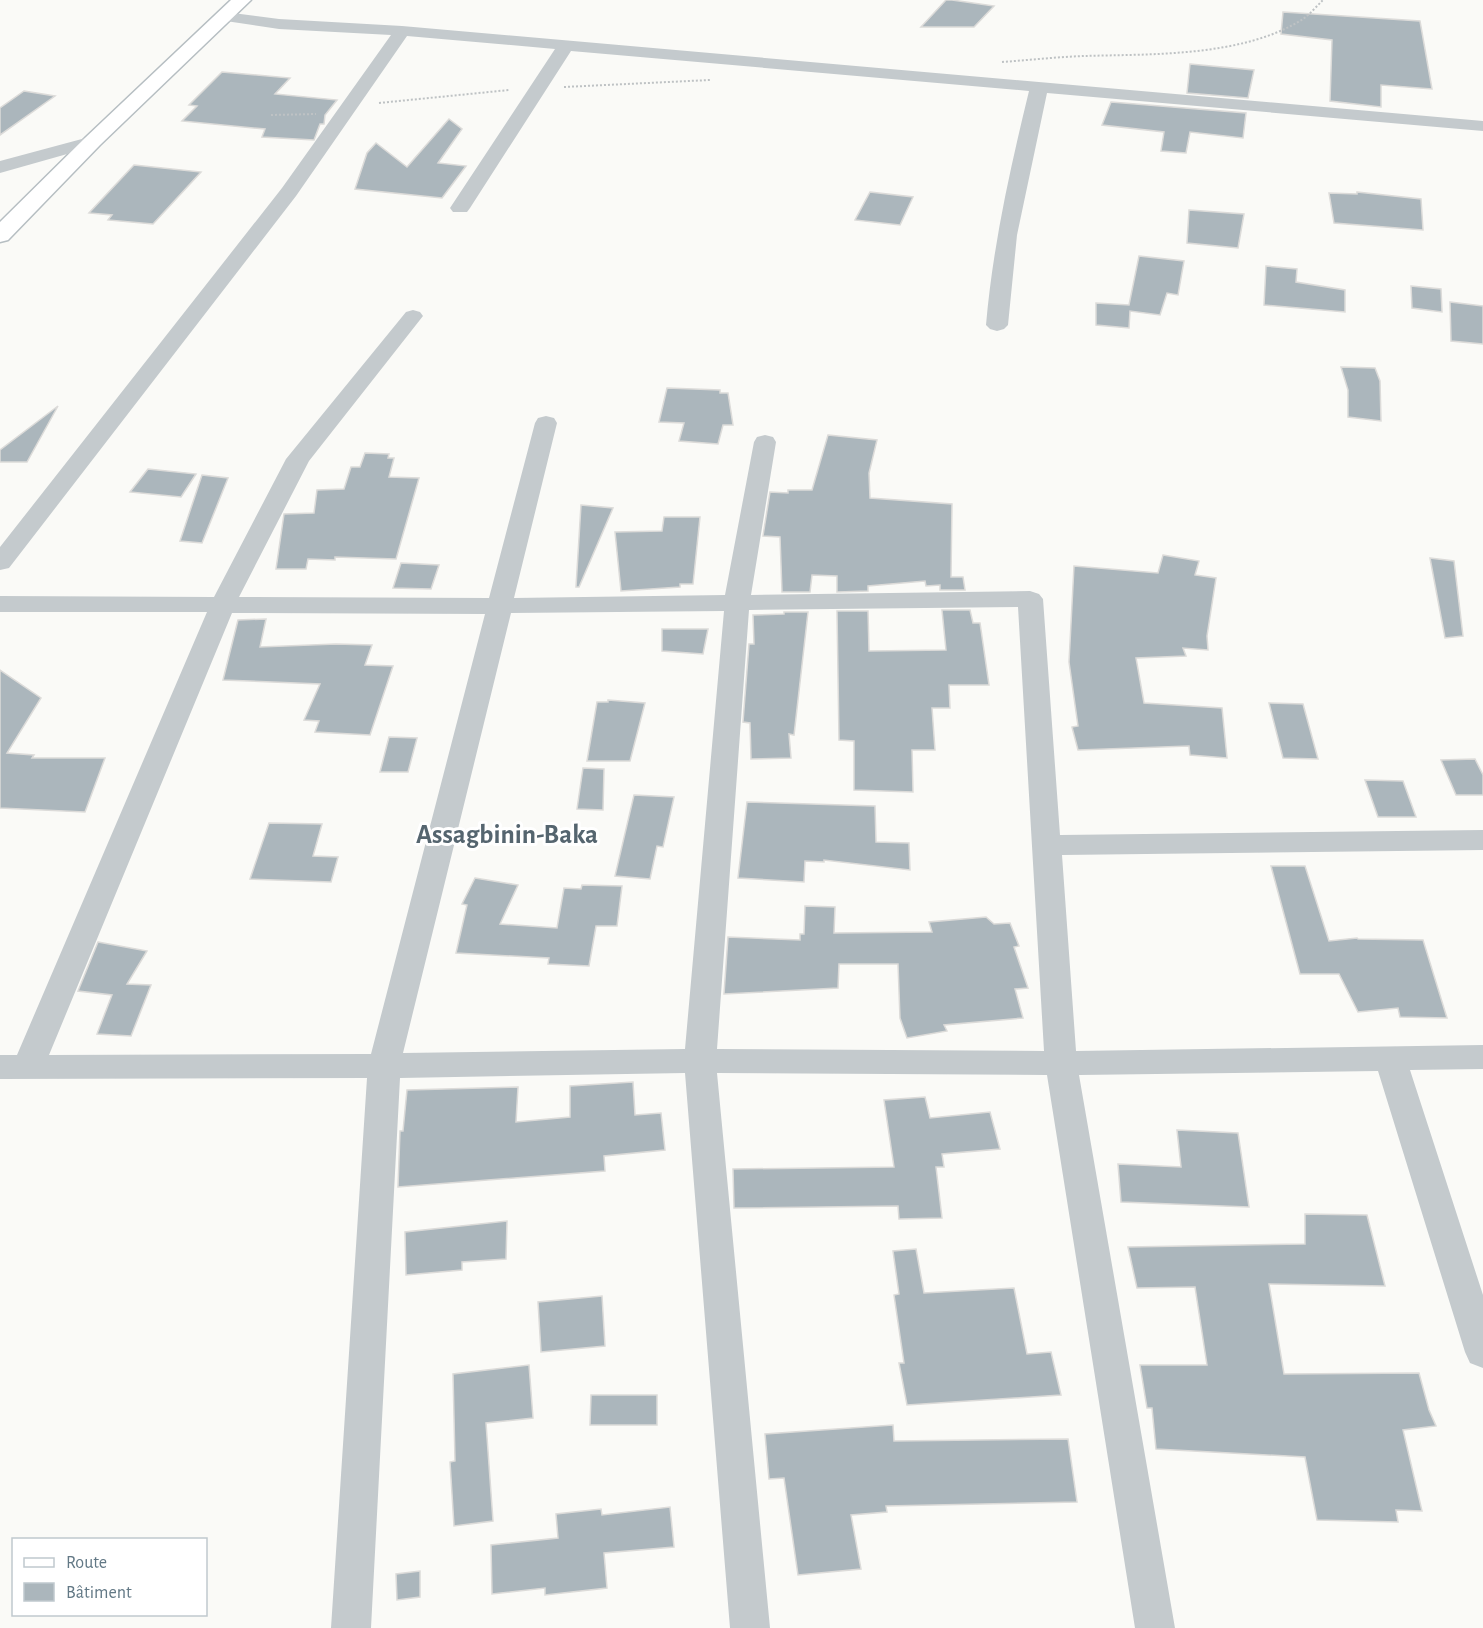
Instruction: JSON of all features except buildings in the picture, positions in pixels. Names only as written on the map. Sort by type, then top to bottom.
[{"type":"street","points":[[0,235],[93,141],[242,0]]},
{"type":"street","points":[[225,17],[279,24],[402,31],[1483,126]]},
{"type":"street","points":[[0,563],[289,192],[402,31]]},
{"type":"street","points":[[460,208],[536,88],[565,47]]},
{"type":"street","points":[[997,325],[999,279],[1018,177],[1039,88]]},
{"type":"street","points":[[0,167],[93,141]]},
{"type":"street","points":[[413,316],[298,459],[223,604],[14,1066],[384,1066],[700,1061],[1061,1064],[1483,1057]]},
{"type":"street","points":[[351,1628],[384,1066],[546,423]]},
{"type":"street","points":[[750,1628],[700,1061],[737,601],[765,442]]},
{"type":"street","points":[[0,604],[500,606],[737,601],[1030,599],[1061,1064],[1155,1628]]},
{"type":"street","points":[[1047,845],[1483,840]]},
{"type":"street","points":[[1390,1057],[1483,1352]]},
{"type":"path","points":[[993,62],[1143,54],[1215,47],[1263,38],[1289,27],[1310,14],[1323,0]]},
{"type":"path","points":[[271,115],[302,116],[350,106],[536,88],[714,80]]},
{"type":"district","name":"Assagbinin-Baka","points":[[507,834]]}]
